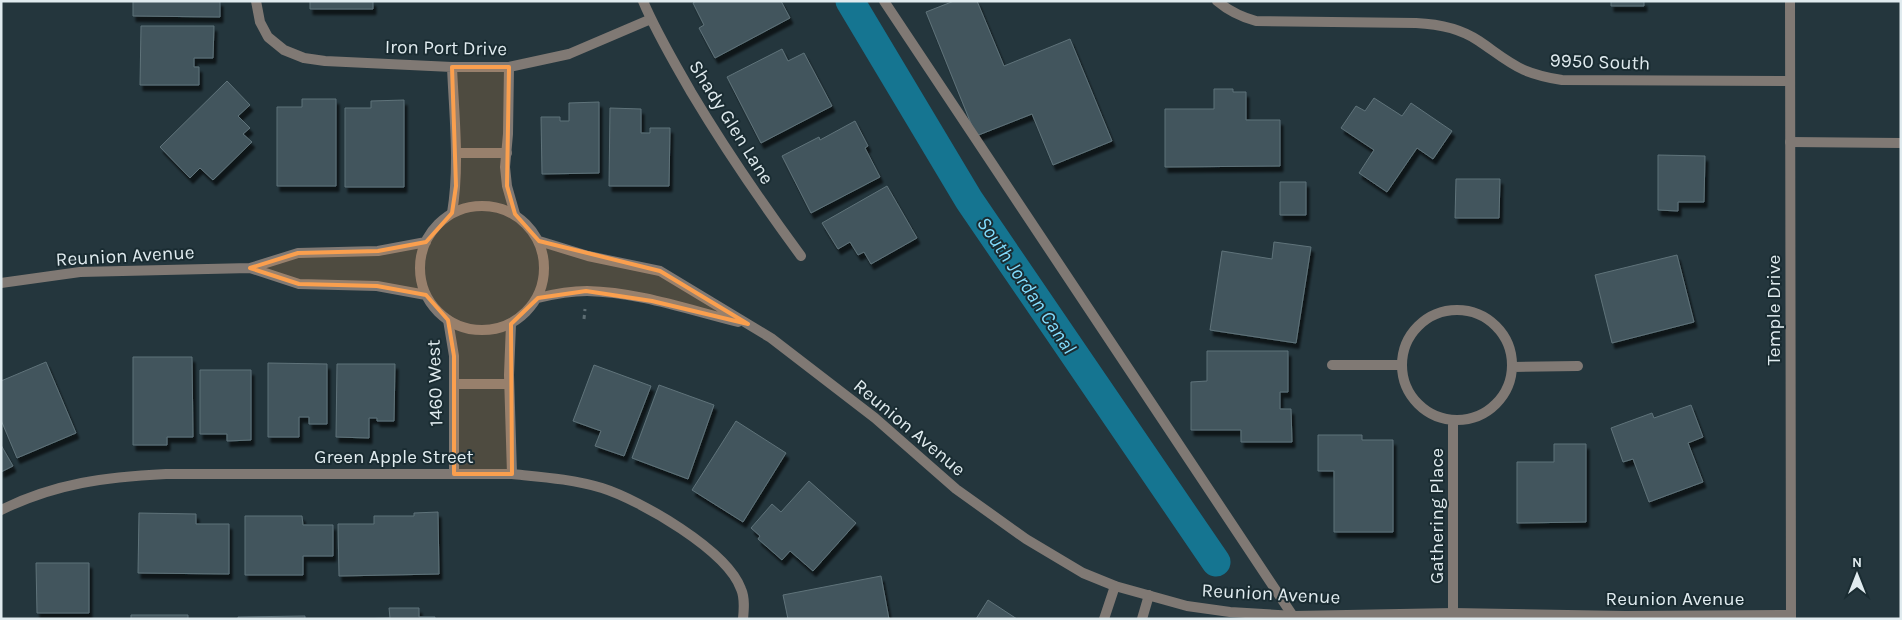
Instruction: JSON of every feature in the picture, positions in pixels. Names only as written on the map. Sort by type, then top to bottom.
[{"type":"street","name":"Iron Port Drive","points":[[256,1],[260,22],[268,37],[284,50],[304,58],[325,61],[452,67],[509,68],[569,54],[650,19]]},
{"type":"street","name":"Shady Glen Lane","points":[[642,1],[650,19],[718,137],[754,192],[801,256]]},
{"type":"street","points":[[884,1],[1295,617]]},
{"type":"street","name":"9950 South","points":[[1217,1],[1242,18],[1256,21],[1416,23],[1448,27],[1477,40],[1524,70],[1542,77],[1562,80],[1790,81]]},
{"type":"street","name":"Temple Drive","points":[[1790,1],[1791,617]]},
{"type":"street","points":[[452,67],[456,153],[456,186],[452,213]]},
{"type":"street","points":[[509,68],[505,168],[507,186],[515,214]]},
{"type":"street","points":[[1790,142],[1901,143]]},
{"type":"street","points":[[456,153],[507,153]]},
{"type":"street","points":[[473,206],[494,207],[515,214],[529,226],[539,241],[545,259],[544,279],[538,298],[527,312],[511,324],[490,330],[468,329],[448,320],[435,309],[426,295],[420,277],[420,259],[426,242],[436,225],[452,213],[473,206]]},
{"type":"street","name":"Reunion Avenue","points":[[539,241],[588,256],[660,271],[771,338],[876,418],[956,489],[1018,534],[1083,573],[1114,586],[1186,606],[1230,612],[1295,617],[1453,613],[1791,617]]},
{"type":"street","name":"Reunion Avenue","points":[[1,283],[80,272],[250,268],[298,253],[378,251],[426,242]]},
{"type":"street","name":"Reunion Avenue","points":[[250,268],[299,284],[377,286],[426,295]]},
{"type":"street","name":"Reunion Avenue","points":[[538,298],[586,291],[619,293],[748,324]]},
{"type":"street","points":[[1458,310],[1475,313],[1491,321],[1503,334],[1510,350],[1513,367],[1509,384],[1501,400],[1487,411],[1471,418],[1454,420],[1430,412],[1412,396],[1405,381],[1402,365],[1405,348],[1413,333],[1425,320],[1441,312],[1458,310]]},
{"type":"street","name":"1460 West","points":[[448,320],[454,356],[454,474]]},
{"type":"street","points":[[511,324],[509,384],[512,474]]},
{"type":"street","points":[[1332,365],[1402,365]]},
{"type":"street","points":[[1513,367],[1578,366]]},
{"type":"street","points":[[454,384],[509,384]]},
{"type":"street","name":"Gathering Place","points":[[1453,613],[1454,420]]},
{"type":"street","name":"Green Apple Street","points":[[1,510],[57,488],[81,482],[122,476],[166,474],[512,474],[557,478],[602,488],[644,506],[680,527],[709,550],[736,577],[744,602],[743,619]]},
{"type":"street","points":[[1104,619],[1114,586]]},
{"type":"street","points":[[1142,619],[1150,595]]},
{"type":"highlighted area","points":[[452,67],[509,67],[507,186],[515,214],[539,241],[660,271],[748,324],[652,301],[586,291],[538,298],[511,324],[512,474],[454,474],[454,356],[448,320],[426,295],[377,286],[299,284],[250,268],[298,253],[378,251],[426,242],[452,213],[456,186]]},
{"type":"building","points":[[133,1],[220,1],[220,17],[133,16]]},
{"type":"building","points":[[310,1],[373,1],[373,9],[310,9]]},
{"type":"building","points":[[696,1],[781,1],[790,18],[715,58],[699,28],[704,25],[693,3]]},
{"type":"building","points":[[954,1],[977,1],[1004,66],[1070,39],[1112,141],[1053,165],[1032,114],[976,136],[926,12]]},
{"type":"building","points":[[1611,1],[1644,1],[1644,6],[1611,6]]},
{"type":"building","points":[[141,26],[214,26],[213,58],[194,58],[194,67],[199,67],[199,85],[140,85]]},
{"type":"building","points":[[782,49],[788,61],[804,53],[832,106],[761,143],[727,77]]},
{"type":"building","points":[[227,81],[250,105],[238,116],[250,128],[243,134],[252,142],[213,180],[200,168],[190,178],[160,147]]},
{"type":"building","points":[[1214,89],[1233,89],[1233,92],[1246,92],[1246,120],[1280,120],[1280,166],[1165,167],[1165,109],[1214,109]]},
{"type":"building","points":[[1374,98],[1402,116],[1411,103],[1452,131],[1433,159],[1417,148],[1387,192],[1359,173],[1374,150],[1341,128],[1356,106],[1365,111]]},
{"type":"building","points":[[302,99],[336,99],[336,186],[277,186],[277,107],[302,107]]},
{"type":"building","points":[[404,100],[404,187],[345,187],[345,108],[371,108],[371,101]]},
{"type":"building","points":[[599,102],[599,173],[542,174],[541,117],[560,117],[560,121],[569,121],[569,103]]},
{"type":"building","points":[[610,108],[641,109],[641,133],[650,133],[650,128],[670,128],[669,186],[609,186]]},
{"type":"building","points":[[855,121],[868,146],[865,148],[880,177],[811,213],[782,156],[819,137],[820,140]]},
{"type":"building","points":[[1658,155],[1705,156],[1704,202],[1678,202],[1678,211],[1658,210]]},
{"type":"building","points":[[1456,179],[1500,179],[1499,218],[1455,218]]},
{"type":"building","points":[[1280,182],[1306,182],[1306,215],[1280,215]]},
{"type":"building","points":[[887,186],[917,238],[871,264],[864,252],[858,255],[850,242],[838,249],[822,223]]},
{"type":"building","points":[[1274,242],[1311,247],[1296,343],[1210,330],[1222,251],[1272,259]]},
{"type":"building","points":[[1677,255],[1694,322],[1612,343],[1595,275]]},
{"type":"building","points":[[1207,351],[1288,351],[1288,392],[1280,392],[1280,409],[1291,409],[1292,442],[1241,442],[1241,430],[1191,430],[1191,382],[1207,381]]},
{"type":"building","points":[[133,357],[192,357],[193,437],[167,437],[167,445],[133,445]]},
{"type":"building","points":[[46,362],[76,433],[17,458],[1,420],[1,381]]},
{"type":"building","points":[[268,363],[327,364],[327,424],[309,424],[309,417],[299,417],[299,437],[268,437]]},
{"type":"building","points":[[337,364],[395,364],[394,421],[377,421],[377,418],[369,418],[369,438],[336,437]]},
{"type":"building","points":[[594,365],[651,386],[624,456],[595,446],[601,431],[573,421]]},
{"type":"building","points":[[200,370],[251,370],[251,440],[227,441],[227,434],[200,434]]},
{"type":"building","points":[[659,385],[714,405],[688,479],[632,458]]},
{"type":"building","points":[[1691,405],[1703,437],[1688,443],[1703,482],[1649,502],[1633,459],[1623,462],[1611,428],[1652,413],[1654,418]]},
{"type":"building","points":[[736,421],[786,453],[743,522],[692,490]]},
{"type":"building","points":[[1318,435],[1362,435],[1362,440],[1393,440],[1393,532],[1334,532],[1334,471],[1318,471]]},
{"type":"building","points":[[1554,444],[1586,444],[1586,522],[1517,523],[1517,462],[1554,462]]},
{"type":"building","points":[[1,445],[13,466],[1,472]]},
{"type":"building","points":[[809,481],[856,523],[813,571],[790,551],[782,560],[758,539],[760,536],[751,528],[772,504],[781,512]]},
{"type":"building","points":[[438,512],[439,574],[339,576],[338,524],[374,524],[374,516],[414,516],[414,513]]},
{"type":"building","points":[[139,513],[196,514],[196,524],[229,524],[229,574],[138,573]]},
{"type":"building","points":[[245,516],[302,516],[303,525],[333,525],[333,556],[303,556],[303,575],[245,575]]},
{"type":"building","points":[[36,563],[89,563],[89,613],[37,613]]},
{"type":"building","points":[[881,576],[889,619],[788,619],[783,595]]},
{"type":"building","points":[[988,600],[1017,619],[976,619]]},
{"type":"building","points":[[389,608],[419,608],[419,617],[435,617],[435,619],[357,619],[390,618]]},
{"type":"building","points":[[131,615],[188,615],[188,619],[131,619]]},
{"type":"building","points":[[305,616],[305,619],[238,619],[238,617]]},
{"type":"waterway","name":"South Jordan Canal","points":[[850,1],[969,200],[1216,562]]}]
